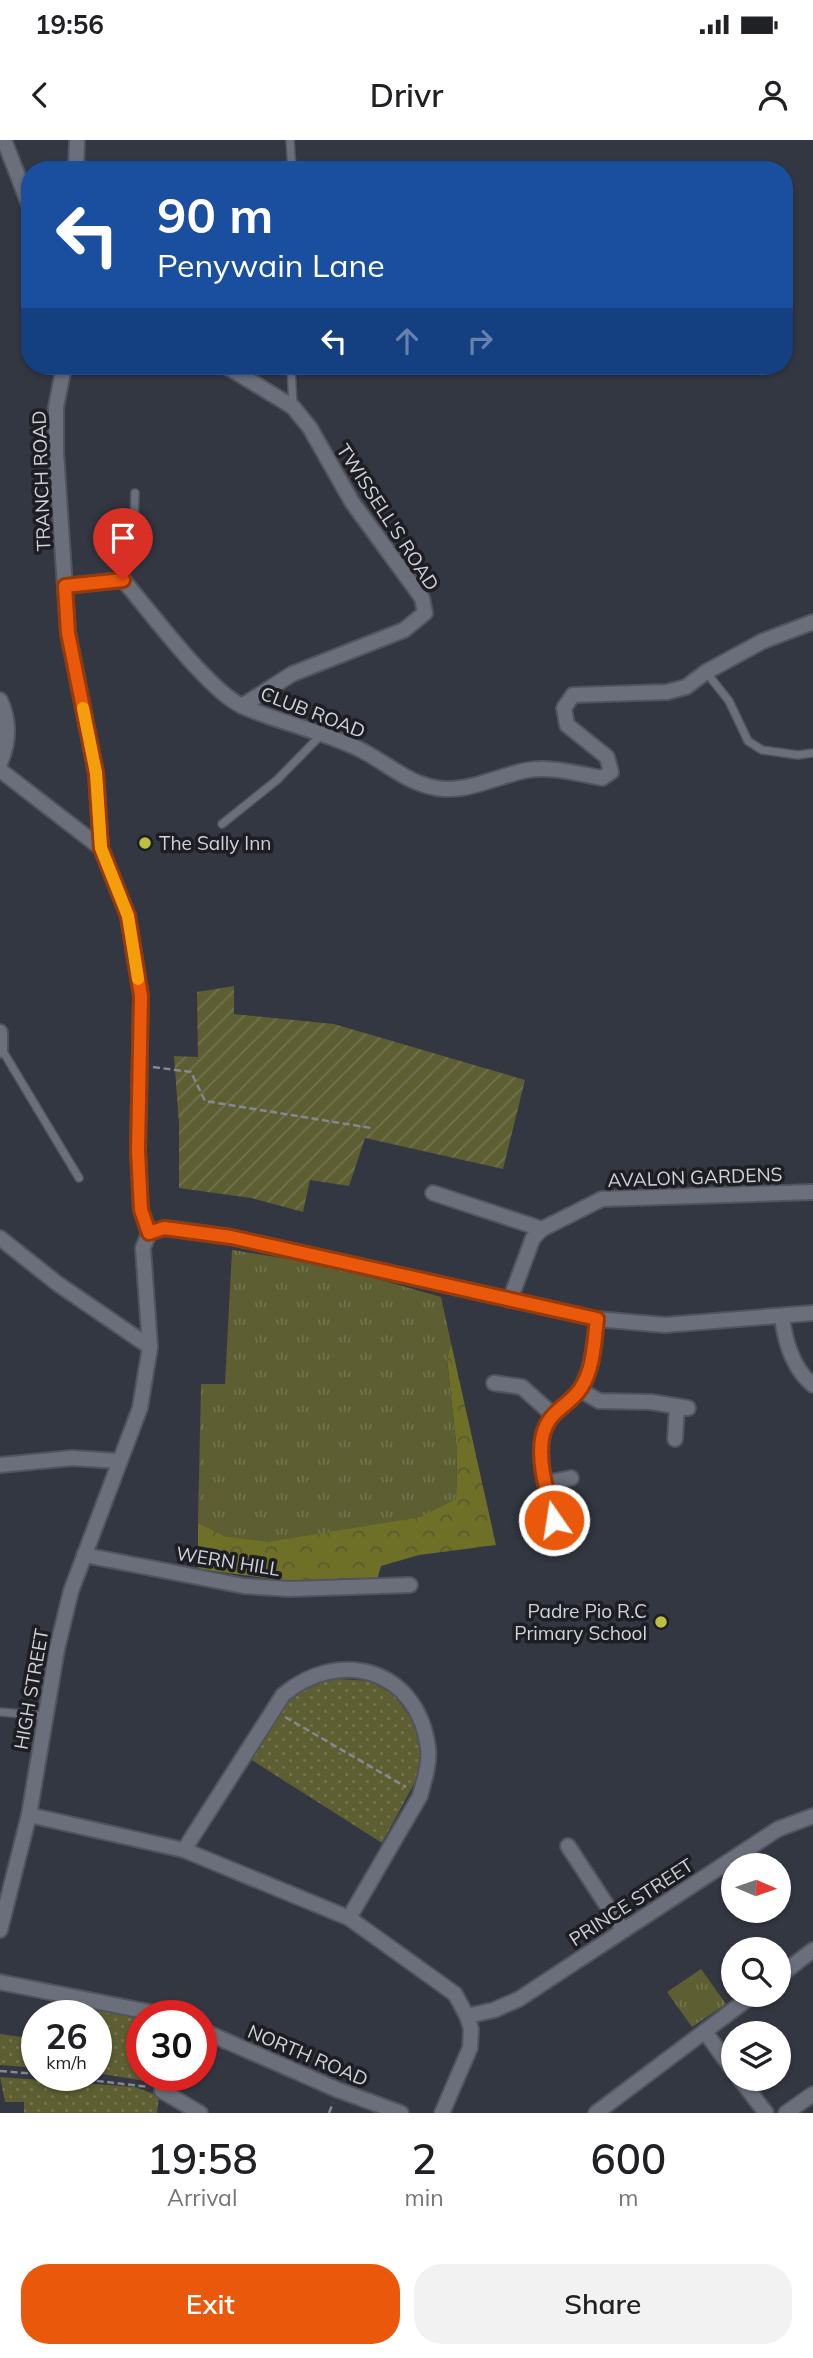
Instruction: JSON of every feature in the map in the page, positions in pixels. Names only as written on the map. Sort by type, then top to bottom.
[{"type":"street","points":[[4,140],[21,183]]},
{"type":"street","points":[[76,161],[77,140]]},
{"type":"street","name":"TRANCH ROAD","points":[[63,375],[56,419],[68,633],[96,773],[101,848],[128,916],[141,996],[138,1151],[141,1210],[149,1233],[142,1248],[151,1325],[150,1347],[140,1408],[119,1461]]},
{"type":"street","name":"TWISSELL'S ROAD","points":[[241,375],[293,407],[310,428],[352,502],[422,598],[425,613],[404,630],[292,674],[242,706]]},
{"type":"street","points":[[65,586],[123,580]]},
{"type":"street","name":"CLUB ROAD","points":[[123,580],[219,692],[242,706],[323,733],[362,750],[389,770],[422,784],[445,789],[530,770],[560,770],[602,778],[611,772],[607,757],[567,725],[564,708],[573,695],[667,692],[686,687],[706,672],[763,641],[813,622]]},
{"type":"street","points":[[0,700],[8,730],[6,750],[0,763]]},
{"type":"street","points":[[0,770],[101,848]]},
{"type":"street","points":[[0,1032],[0,1049]]},
{"type":"street","name":"AVALON GARDENS","points":[[542,1229],[602,1199],[813,1192]]},
{"type":"street","points":[[433,1193],[542,1229],[533,1238],[510,1300]]},
{"type":"street","points":[[149,1233],[164,1228],[231,1237],[597,1319],[666,1325],[813,1313]]},
{"type":"street","points":[[0,1238],[58,1284],[150,1347]]},
{"type":"street","points":[[782,1317],[784,1339],[794,1360],[813,1385]]},
{"type":"street","points":[[554,1520],[541,1462],[542,1437],[552,1414],[580,1390],[590,1369],[597,1319]]},
{"type":"street","points":[[494,1383],[522,1387],[552,1414]]},
{"type":"street","points":[[580,1390],[599,1401],[651,1402],[683,1408],[674,1439]]},
{"type":"street","points":[[0,1465],[72,1458],[119,1461]]},
{"type":"street","name":"HIGH STREET","points":[[0,1930],[29,1815],[57,1649],[84,1555],[119,1461]]},
{"type":"street","points":[[545,1483],[571,1478]]},
{"type":"street","name":"WERN HILL","points":[[84,1555],[244,1586],[290,1590],[410,1585]]},
{"type":"street","points":[[184,1850],[283,1695],[301,1680],[326,1670],[352,1669],[395,1684],[411,1702],[423,1727],[428,1750],[420,1796],[349,1918]]},
{"type":"street","points":[[29,1815],[184,1850],[349,1918],[455,1994],[467,2016],[470,2048],[442,2113]]},
{"type":"street","name":"PRINCE STREET","points":[[467,2016],[494,2010],[519,1999],[778,1829],[813,1816]]},
{"type":"street","points":[[568,1846],[623,1930]]},
{"type":"street","points":[[791,1967],[813,1950]]},
{"type":"street","points":[[0,1982],[126,2007]]},
{"type":"street","points":[[596,2113],[737,2007]]},
{"type":"street","points":[[705,2032],[721,2054]]},
{"type":"street","name":"NORTH ROAD","points":[[217,2037],[338,2090],[401,2113]]},
{"type":"street","points":[[162,2091],[192,2111]]},
{"type":"street","points":[[749,2091],[766,2113]]},
{"type":"street","points":[[786,2113],[813,2094]]},
{"type":"lane","points":[[290,140],[291,161]]},
{"type":"lane","points":[[291,375],[293,407]]},
{"type":"lane","points":[[123,580],[133,553],[135,493]]},
{"type":"lane","points":[[706,672],[729,701],[748,741],[762,750],[797,755],[813,753]]},
{"type":"lane","points":[[222,824],[277,780],[323,733]]},
{"type":"lane","points":[[0,1049],[79,1178]]},
{"type":"lane","points":[[0,1712],[45,1716]]},
{"type":"path","points":[[140,1066],[191,1072],[205,1101],[371,1128]]},
{"type":"path","points":[[273,1710],[420,1796]]},
{"type":"path","points":[[0,2071],[21,2073]]},
{"type":"green space","points":[[234,986],[234,1014],[334,1024],[525,1080],[503,1169],[365,1138],[349,1186],[310,1180],[303,1212],[251,1198],[179,1188],[179,1124],[174,1056],[198,1057],[197,992]]},
{"type":"green space","points":[[232,1250],[332,1266],[441,1297],[451,1343],[447,1359],[457,1452],[456,1499],[421,1517],[268,1542],[228,1537],[198,1523],[201,1384],[225,1384]]},
{"type":"green space","points":[[451,1343],[496,1545],[419,1555],[381,1566],[377,1580],[295,1582],[198,1569],[198,1523],[228,1537],[456,1499],[457,1452],[447,1359]]},
{"type":"green space","points":[[323,1678],[370,1681],[394,1695],[420,1730],[421,1771],[382,1843],[250,1759],[290,1700]]},
{"type":"green space","points":[[701,1969],[721,1997],[722,2007],[692,2027],[667,1992]]},
{"type":"green space","points":[[112,2012],[126,2013],[126,2078],[112,2076]]},
{"type":"green space","points":[[0,2034],[21,2037],[21,2067],[0,2065]]},
{"type":"green space","points":[[0,2077],[21,2079],[21,2091],[112,2091],[112,2085],[126,2086],[126,2091],[146,2091],[159,2096],[157,2113],[24,2113],[24,2102],[5,2102]]},
{"type":"slow traffic","points":[[83,708],[96,773],[101,848],[128,916],[138,979]]},
{"type":"place","name":"The Sally Inn","points":[[145,843]]},
{"type":"place","name":"Padre Pio R.C Primary School","points":[[661,1622]]},
{"type":"route","points":[[123,580],[65,586],[68,633],[96,773],[101,848],[128,916],[141,996],[138,1151],[141,1210],[149,1233],[164,1228],[231,1237],[597,1319],[590,1369],[580,1390],[552,1414],[542,1437],[541,1462],[554,1520]]}]
